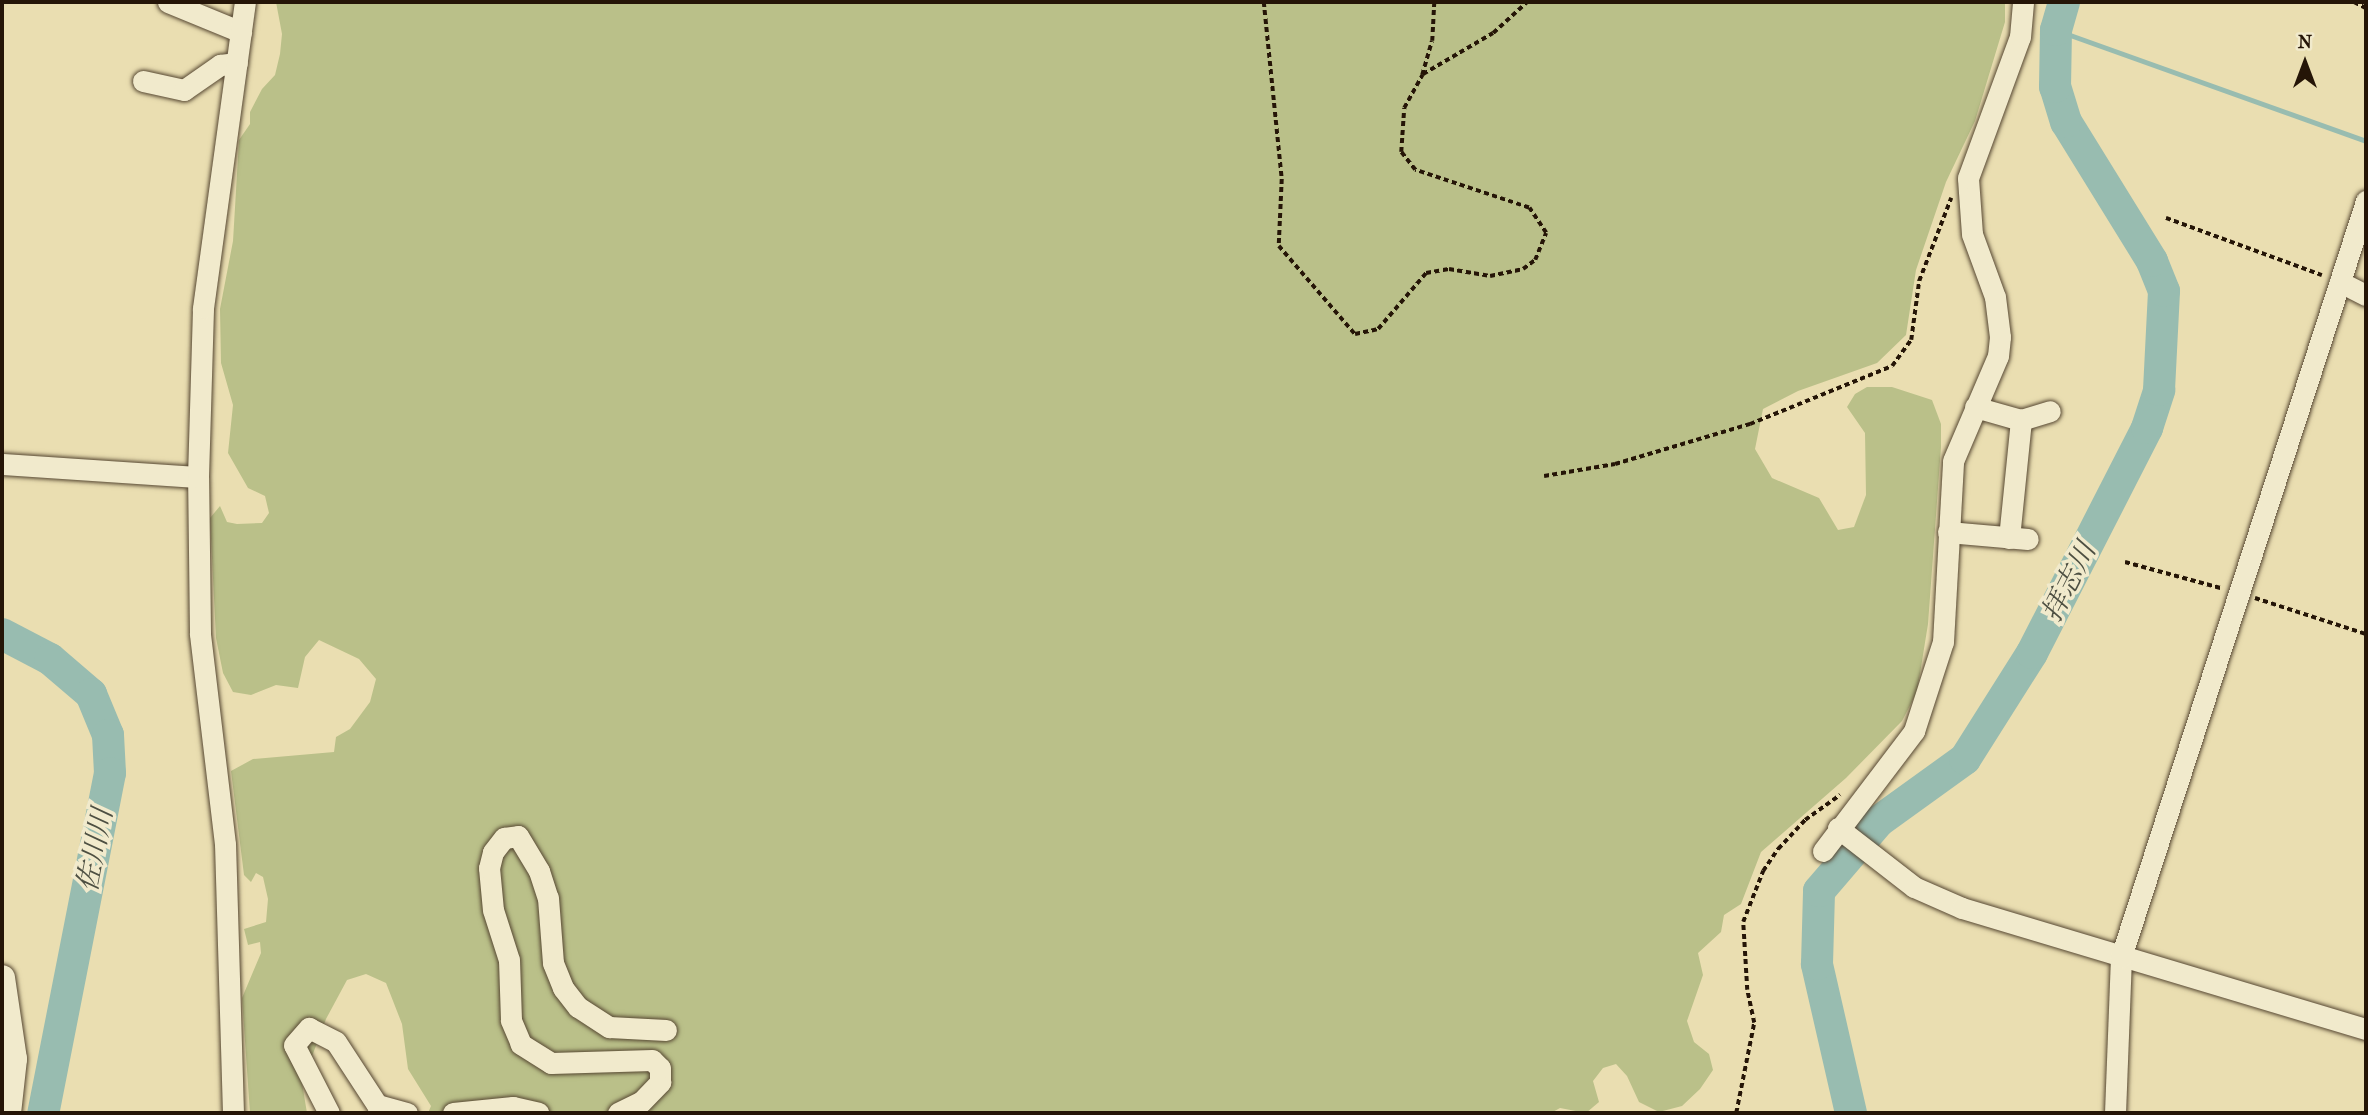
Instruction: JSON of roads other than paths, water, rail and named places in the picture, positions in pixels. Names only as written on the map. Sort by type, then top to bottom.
[{"type":"street","points":[[168,2],[242,32]]},
{"type":"street","points":[[233,1113],[225,844],[200,633],[198,477],[203,308],[245,2]]},
{"type":"street","points":[[1823,851],[1914,731],[1942,642],[1953,461],[1998,356],[2000,318],[1972,234],[1968,178],[2020,37],[2023,2]]},
{"type":"street","points":[[144,81],[184,90],[220,65],[237,63]]},
{"type":"street","points":[[2115,1113],[2121,957],[2366,201]]},
{"type":"street","points":[[2340,282],[2366,295]]},
{"type":"street","points":[[1975,407],[2021,420],[2050,411]]},
{"type":"street","points":[[1948,532],[2019,538],[2021,420]]},
{"type":"street","points":[[2,464],[198,477]]},
{"type":"street","points":[[1840,830],[1914,887],[1962,908],[2366,1029]]},
{"type":"street","points":[[618,1113],[641,1102],[660,1082],[660,1068],[652,1060],[551,1063],[521,1044],[511,1020],[509,960],[492,910],[489,868],[492,852],[504,838],[517,836],[539,871],[548,898],[553,963],[563,988],[578,1007],[609,1027],[666,1030]]},
{"type":"street","points":[[2,978],[14,1059],[8,1113]]},
{"type":"street","points":[[329,1113],[294,1045],[309,1028],[336,1042],[377,1105],[407,1113]]},
{"type":"street","points":[[453,1113],[513,1107],[538,1113]]},
{"type":"waterway","name":"拝志川","points":[[1851,1113],[1817,964],[1819,891],[1879,821],[1965,759],[2032,653],[2147,428],[2159,390],[2164,291],[2152,261],[2066,122],[2055,87],[2056,30],[2064,2]]},
{"type":"waterway","points":[[2056,30],[2366,141]]},
{"type":"waterway","name":"佐川川","points":[[2,634],[50,659],[91,694],[108,735],[110,773],[43,1113]]}]
